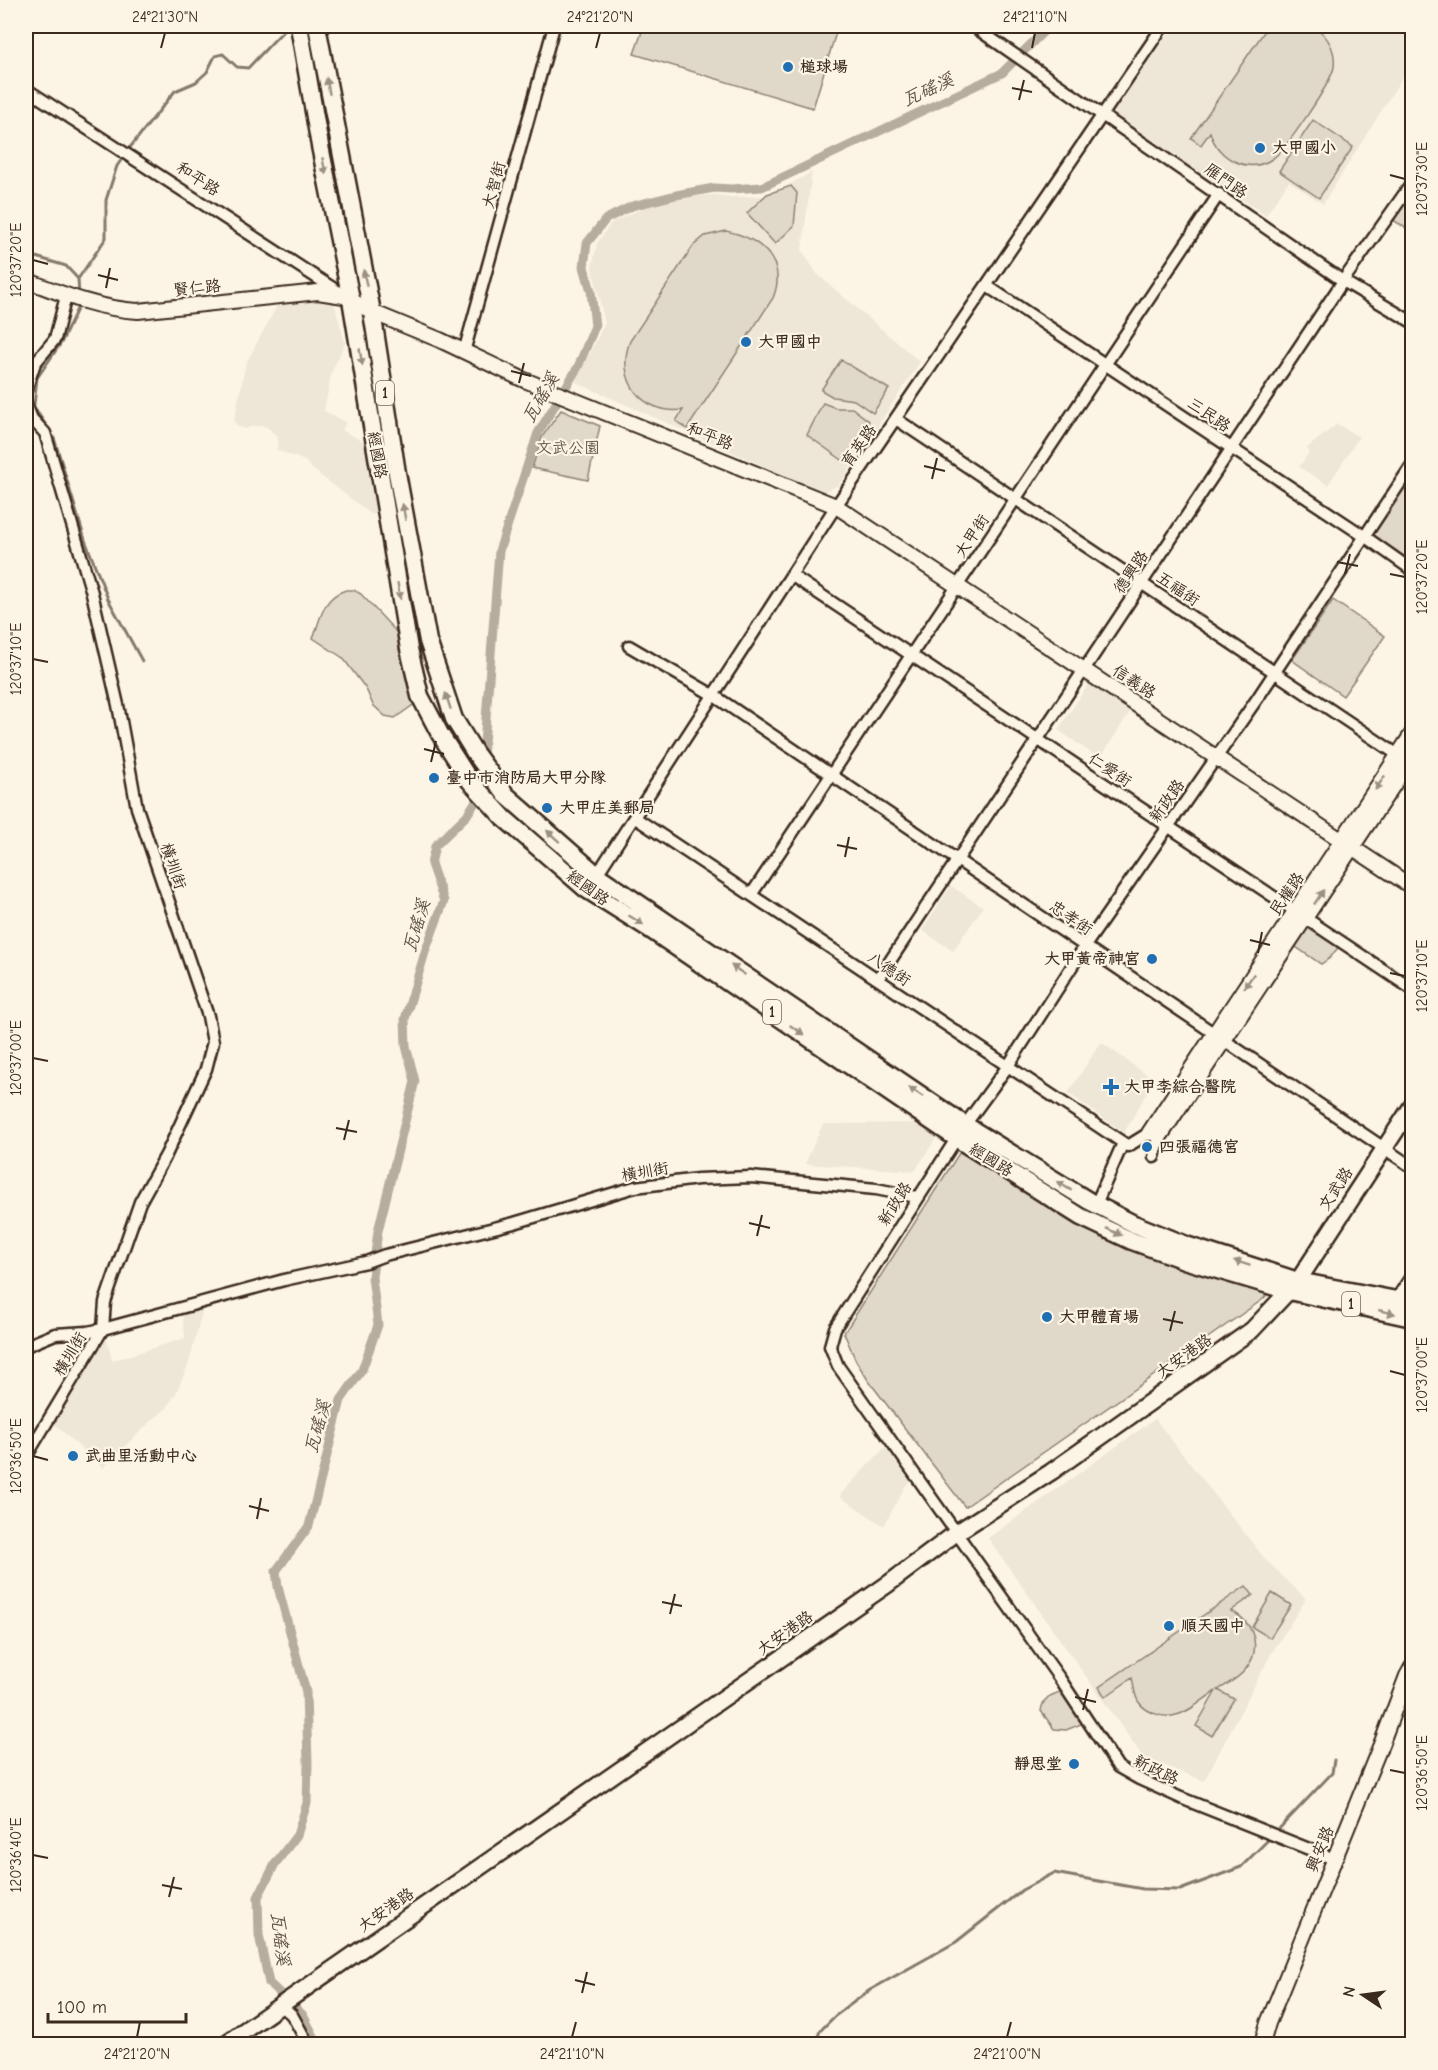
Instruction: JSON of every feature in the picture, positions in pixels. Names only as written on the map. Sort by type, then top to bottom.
[{"type":"main road","name":"經國路","points":[[299,26],[320,146],[351,299],[407,638],[420,696],[440,734],[485,800],[586,889],[960,1131],[1134,1224],[1186,1245],[1294,1286],[1404,1301]]},
{"type":"main road","name":"經國路","points":[[316,26],[372,312],[397,473],[428,641],[454,719],[475,753],[511,800],[597,875],[1081,1217],[1132,1241],[1184,1260],[1413,1317]]},
{"type":"main road","name":"文武路","points":[[1294,1286],[1413,1106]]},
{"type":"main road","name":"大安港路","points":[[225,2044],[878,1591],[956,1533],[1051,1472],[1252,1330],[1294,1286]]},
{"type":"street","name":"大智街","points":[[464,352],[554,26]]},
{"type":"street","name":"雁門路","points":[[973,26],[1104,114],[1343,281],[1413,322]]},
{"type":"street","name":"育英路","points":[[586,889],[836,506],[1163,26]]},
{"type":"street","name":"和平路","points":[[26,88],[351,299]]},
{"type":"street","name":"德興路","points":[[878,979],[1343,281],[1413,183]]},
{"type":"street","name":"大甲街","points":[[751,895],[1219,194]]},
{"type":"street","name":"賢仁路","points":[[26,280],[66,296],[111,308],[138,311],[318,292],[337,294],[351,299],[372,312]]},
{"type":"street","name":"三民路","points":[[987,286],[1413,570]]},
{"type":"street","points":[[26,390],[35,363],[55,339],[66,296]]},
{"type":"street","points":[[372,312],[464,352]]},
{"type":"street","name":"和平路","points":[[464,352],[522,379],[554,390],[836,506]]},
{"type":"street","name":"橫圳街","points":[[26,406],[45,433],[92,593],[118,705],[138,808],[208,1016],[213,1042],[206,1069],[166,1155],[140,1202],[105,1302],[103,1329],[26,1457]]},
{"type":"street","name":"五福街","points":[[896,419],[1408,760]]},
{"type":"street","name":"新政路","points":[[1334,1859],[1181,1798],[1118,1767],[1060,1679],[838,1366],[830,1346],[835,1328],[960,1131],[1008,1066],[1085,946],[1413,465]]},
{"type":"street","name":"信義路","points":[[836,506],[1413,887]]},
{"type":"street","name":"仁愛街","points":[[791,575],[1413,989]]},
{"type":"street","name":"忠孝街","points":[[629,646],[713,695],[1413,1167]]},
{"type":"street","name":"民權路","points":[[1154,1135],[1300,914],[1408,760],[1413,734]]},
{"type":"street","name":"八德街","points":[[634,817],[1126,1144]]},
{"type":"street","points":[[1096,1204],[1126,1144],[1154,1135],[1154,1157]]},
{"type":"street","name":"橫圳街","points":[[26,1346],[55,1334],[103,1329],[285,1280],[366,1262],[385,1255],[514,1223],[635,1187],[698,1179],[751,1178],[876,1189],[917,1197]]},
{"type":"street","points":[[1404,1301],[1413,1275]]},
{"type":"street","name":"興安路","points":[[1262,2044],[1268,2023],[1407,1676],[1413,1667]]},
{"type":"street","points":[[288,2001],[292,2015],[308,2044]]},
{"type":"shaded area","name":"大甲國小","points":[[1174,26],[1412,26],[1412,62],[1323,204],[1289,181],[1266,215],[1110,115]]},
{"type":"shaded area","name":"大甲國中","points":[[812,172],[802,250],[817,274],[920,362],[839,485],[822,492],[575,382],[605,323],[592,267],[597,243],[612,222],[649,206],[692,196],[769,196]]},
{"type":"shaded area","points":[[333,299],[345,343],[332,371],[324,411],[346,422],[342,430],[364,442],[377,512],[372,515],[312,469],[305,461],[277,450],[278,437],[268,428],[253,426],[245,429],[237,426],[234,421],[246,363],[278,304]]},
{"type":"shaded area","points":[[1337,424],[1359,437],[1328,485],[1299,467],[1310,451],[1306,449]]},
{"type":"shaded area","points":[[1094,676],[1134,705],[1100,759],[1058,730]]},
{"type":"shaded area","points":[[951,886],[983,907],[953,951],[922,930]]},
{"type":"shaded area","name":"大甲李綜合醫院","points":[[1101,1042],[1154,1080],[1124,1133],[1068,1093]]},
{"type":"shaded area","points":[[931,1123],[941,1130],[915,1171],[805,1164],[823,1124]]},
{"type":"shaded area","points":[[204,1304],[189,1363],[176,1393],[166,1409],[103,1468],[50,1420],[105,1331],[112,1361],[185,1338],[182,1310]]},
{"type":"shaded area","name":"順天國中","points":[[1155,1419],[1265,1559],[1306,1599],[1271,1654],[1204,1781],[1143,1757],[988,1538]]},
{"type":"shaded area","points":[[889,1443],[913,1479],[906,1485],[884,1526],[839,1496]]},
{"type":"green space","points":[[644,26],[838,26],[813,108],[634,54]]},
{"type":"green space","points":[[1268,26],[1315,27],[1330,44],[1334,55],[1334,67],[1317,101],[1279,153],[1262,164],[1243,164],[1226,156],[1219,149],[1210,132],[1201,145],[1191,138]]},
{"type":"green space","points":[[1313,120],[1353,147],[1319,198],[1279,171]]},
{"type":"green space","points":[[791,186],[797,193],[794,226],[775,244],[747,213],[767,194]]},
{"type":"green space","points":[[1412,191],[1412,232],[1393,220]]},
{"type":"green space","points":[[726,231],[750,239],[768,253],[774,262],[777,285],[773,298],[687,429],[676,421],[683,410],[655,407],[644,401],[636,392],[629,381],[626,355],[630,341],[693,246],[705,236]]},
{"type":"green space","points":[[841,360],[889,389],[873,413],[854,400],[833,397],[821,390]]},
{"type":"green space","points":[[823,403],[836,408],[852,408],[869,421],[845,462],[807,435]]},
{"type":"green space","name":"文武公園","points":[[561,410],[600,426],[588,480],[532,468],[542,437]]},
{"type":"green space","points":[[1412,475],[1412,556],[1410,560],[1373,535]]},
{"type":"green space","points":[[354,590],[361,594],[402,638],[416,703],[395,718],[385,716],[373,705],[366,689],[343,658],[313,638],[327,603],[338,593]]},
{"type":"green space","points":[[1333,600],[1385,636],[1343,696],[1292,660]]},
{"type":"green space","points":[[1308,922],[1341,944],[1330,958],[1321,964],[1293,945]]},
{"type":"green space","name":"大甲體育場","points":[[963,1147],[1102,1238],[1165,1262],[1267,1290],[1267,1295],[1262,1300],[965,1507],[868,1380],[856,1361],[844,1333]]},
{"type":"green space","points":[[1246,1586],[1253,1595],[1231,1611],[1239,1616],[1250,1629],[1255,1645],[1254,1653],[1251,1662],[1242,1673],[1218,1690],[1234,1699],[1212,1736],[1196,1726],[1216,1691],[1186,1711],[1171,1716],[1155,1714],[1141,1705],[1136,1696],[1132,1678],[1105,1697],[1099,1687]]},
{"type":"green space","points":[[1272,1593],[1291,1605],[1270,1638],[1252,1627]]},
{"type":"green space","points":[[1063,1691],[1084,1723],[1066,1730],[1054,1729],[1041,1711],[1042,1706],[1051,1695]]},
{"type":"waterway","points":[[128,150],[175,91],[196,82],[207,72],[215,56],[223,54],[237,67],[248,68],[286,26]]},
{"type":"waterway","name":"瓦磘溪","points":[[318,2044],[303,2015],[269,1983],[259,1935],[258,1897],[275,1864],[297,1835],[307,1803],[306,1692],[278,1587],[276,1571],[309,1526],[341,1400],[362,1370],[378,1325],[372,1277],[378,1231],[415,1081],[406,1046],[405,1019],[426,949],[444,901],[431,864],[435,846],[467,815],[480,795],[499,551],[538,433],[578,367],[595,326],[591,291],[584,267],[587,243],[606,219],[632,206],[714,188],[762,187],[1002,73],[1049,26]]},
{"type":"waterway","points":[[79,296],[78,279],[106,238],[106,200],[117,166],[124,156]]},
{"type":"waterway","points":[[26,254],[66,266],[78,279]]},
{"type":"waterway","points":[[33,413],[37,378],[61,343],[79,302]]},
{"type":"waterway","points":[[34,407],[54,438],[85,540],[108,599],[142,661]]},
{"type":"waterway","points":[[1276,1832],[1332,1773],[1334,1760]]},
{"type":"waterway","points":[[815,2044],[820,2031],[835,2016],[870,1990],[956,1942],[1022,1890],[1054,1873],[1143,1889],[1180,1890],[1241,1867],[1271,1837]]},
{"type":"place","name":"槌球場","points":[[788,67]]},
{"type":"place","name":"大甲國小","points":[[1260,148]]},
{"type":"place","name":"大甲國中","points":[[746,342]]},
{"type":"place","name":"臺中市消防局大甲分隊","points":[[434,778]]},
{"type":"place","name":"大甲庄美郵局","points":[[547,808]]},
{"type":"place","name":"大甲黃帝神宮","points":[[1152,959]]},
{"type":"place","name":"大甲李綜合醫院","points":[[1111,1087]]},
{"type":"place","name":"四張福德宮","points":[[1147,1147]]},
{"type":"place","name":"大甲體育場","points":[[1047,1317]]},
{"type":"place","name":"武曲里活動中心","points":[[73,1456]]},
{"type":"place","name":"順天國中","points":[[1169,1626]]},
{"type":"place","name":"靜思堂","points":[[1074,1764]]}]
